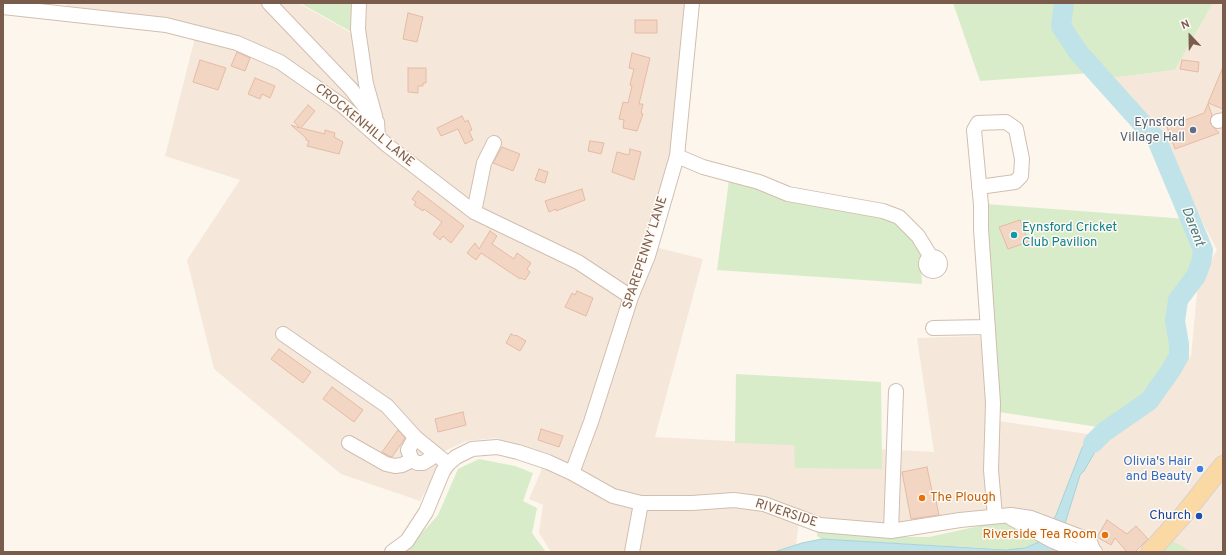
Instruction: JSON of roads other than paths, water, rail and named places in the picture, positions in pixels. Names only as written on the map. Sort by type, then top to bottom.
[{"type":"main road","points":[[1150,552],[1189,508],[1223,465]]},
{"type":"street","points":[[269,3],[351,89],[376,122]]},
{"type":"street","points":[[359,3],[358,29],[364,71],[378,137]]},
{"type":"street","name":"SPAREPENNY LANE","points":[[572,473],[591,422],[631,297],[648,256],[677,156],[692,3]]},
{"type":"street","name":"CROCKENHILL LANE","points":[[3,7],[166,25],[237,43],[290,68],[343,106],[378,137],[474,212],[578,262],[631,297]]},
{"type":"street","points":[[979,187],[1015,182],[1022,176],[1022,159],[1016,130],[1006,122],[978,123],[974,130],[993,403],[991,470],[1000,515]]},
{"type":"street","points":[[474,212],[484,163],[494,143]]},
{"type":"street","points":[[677,156],[703,167],[759,182],[788,194],[884,211],[899,216],[918,236],[930,257]]},
{"type":"street","points":[[933,328],[988,327]]},
{"type":"street","points":[[283,334],[387,406],[416,438],[432,453],[448,464],[443,471],[426,512],[407,541],[392,552]]},
{"type":"street","points":[[890,531],[896,391]]},
{"type":"street","points":[[412,460],[408,450],[416,438]]},
{"type":"street","points":[[349,443],[386,464],[395,466],[402,465],[412,460],[423,463],[430,458],[432,453]]},
{"type":"street","name":"RIVERSIDE","points":[[448,464],[456,457],[472,449],[497,448],[525,454],[572,473],[613,496],[641,503],[692,503],[734,500],[764,504],[820,525],[890,531],[1000,515],[1031,518],[1048,524],[1092,548]]},
{"type":"street","points":[[632,552],[641,503]]},
{"type":"street","name":"RIVERSIDE","points":[[1000,515],[1075,550],[1092,548]]},
{"type":"water","points":[[1109,419],[1117,432],[1100,443],[1084,471],[1080,475],[1063,530],[1087,545],[1082,552],[774,552],[802,543],[822,539],[1006,550],[1025,548],[1041,541],[1056,515],[1082,448],[1093,434]]},
{"type":"waterway","name":"Darent","points":[[1064,3],[1061,26],[1078,52],[1157,140],[1203,250],[1201,263],[1196,276],[1178,300],[1175,321],[1179,344],[1179,356],[1149,401],[1104,432],[1093,443]]},
{"type":"place","name":"Eynsford Village Hall","points":[[1193,130]]},
{"type":"place","name":"Eynsford Cricket Club Pavilion","points":[[1014,235]]},
{"type":"place","name":"Olivia's Hair and Beauty","points":[[1200,469]]},
{"type":"place","name":"The Plough","points":[[922,498]]},
{"type":"place","name":"Church","points":[[1199,516]]},
{"type":"place","name":"Riverside Tea Room","points":[[1105,535]]}]
